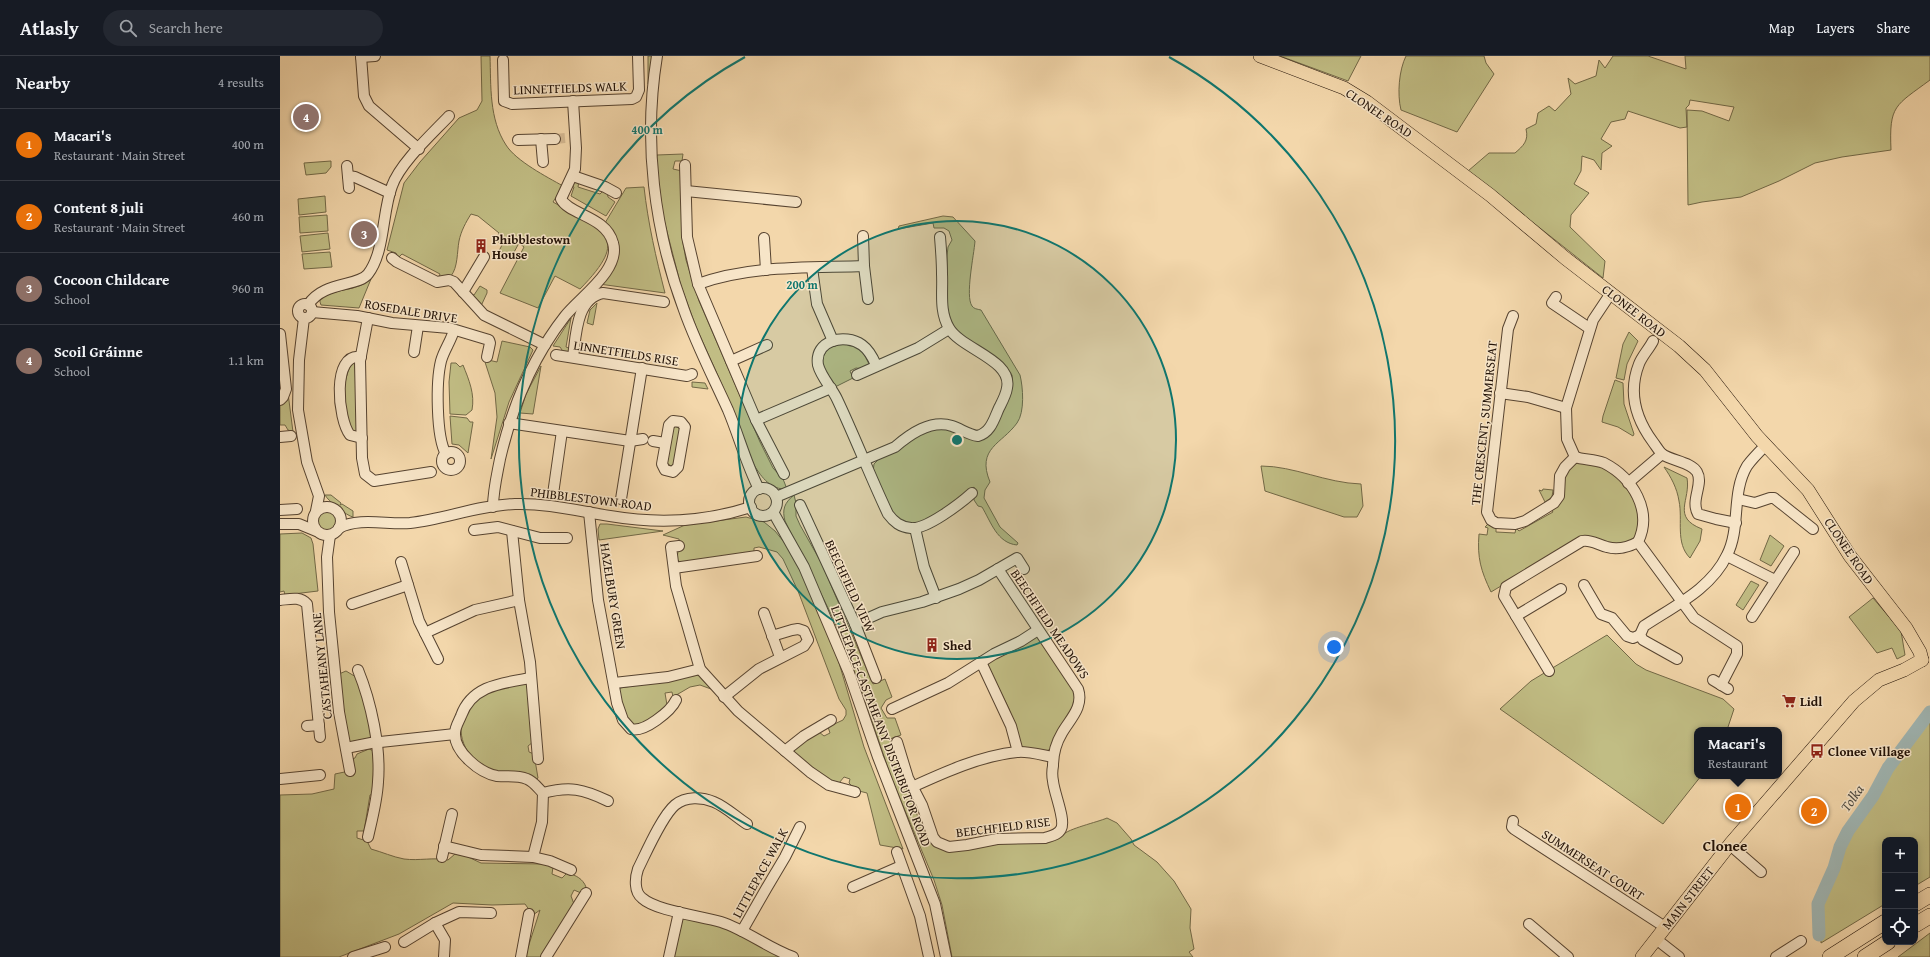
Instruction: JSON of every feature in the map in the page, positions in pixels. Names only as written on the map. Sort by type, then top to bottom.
[{"type":"highway","points":[[1918,902],[1930,895]]},
{"type":"highway","points":[[1918,923],[1930,916]]},
{"type":"highway","points":[[1830,957],[1882,924]]},
{"type":"highway","points":[[1865,957],[1883,945]]},
{"type":"main road","name":"CLONEE ROAD","points":[[1260,56],[1344,88],[1367,102],[1490,194],[1565,258],[1679,346],[1705,370],[1765,446],[1808,490],[1850,556],[1906,628],[1926,663]]},
{"type":"main road","name":"MAIN STREET","points":[[1642,957],[1730,844],[1863,693],[1879,680],[1926,663]]},
{"type":"street","points":[[375,56],[361,57],[364,96],[369,106],[419,149]]},
{"type":"street","name":"LINNETFIELDS WALK","points":[[502,60],[503,94],[504,101],[508,103],[632,99],[636,97],[639,90],[638,56]]},
{"type":"street","points":[[657,56],[651,150],[654,190],[665,249],[684,311],[731,418],[759,489]]},
{"type":"street","points":[[492,507],[495,485],[509,423],[518,397],[545,345],[564,317],[604,275],[614,253],[613,243],[609,232],[587,215],[562,199],[573,176],[576,159],[565,138],[573,101]]},
{"type":"street","points":[[318,532],[312,523],[319,496],[307,462],[298,410],[298,377],[311,300],[327,289],[358,280],[368,274],[378,248],[390,193],[401,169],[449,116]]},
{"type":"street","points":[[518,140],[565,138]]},
{"type":"street","points":[[541,139],[543,162]]},
{"type":"street","points":[[685,164],[687,237],[698,284],[756,420],[784,474]]},
{"type":"street","points":[[349,188],[347,171],[355,177],[390,193]]},
{"type":"street","points":[[573,176],[605,187],[616,193]]},
{"type":"street","points":[[686,191],[796,202]]},
{"type":"street","points":[[863,236],[864,266],[868,299]]},
{"type":"street","points":[[776,497],[895,447],[910,435],[923,428],[936,425],[950,426],[978,436],[985,434],[990,427],[1007,389],[1008,383],[1005,371],[993,361],[962,341],[949,329],[942,306],[940,237]]},
{"type":"street","points":[[764,238],[766,270]]},
{"type":"street","points":[[463,292],[484,257]]},
{"type":"street","points":[[392,258],[437,282],[450,280],[454,282],[484,315],[545,345]]},
{"type":"street","points":[[698,284],[712,279],[766,270],[864,266]]},
{"type":"street","points":[[812,268],[817,304],[833,341]]},
{"type":"street","points":[[573,357],[580,313],[596,295],[603,293],[664,302]]},
{"type":"street","points":[[1549,671],[1507,602],[1504,596],[1506,586],[1582,541],[1589,540],[1612,548],[1624,547],[1638,542],[1643,529],[1643,509],[1628,483],[1604,463],[1592,459],[1574,457],[1567,440],[1566,408],[1575,383],[1589,328],[1611,293]]},
{"type":"street","points":[[1556,297],[1552,303],[1589,328]]},
{"type":"street","name":"ROSEDALE DRIVE","points":[[308,312],[368,318],[454,330],[489,340],[490,343],[487,357]]},
{"type":"street","name":"THE CRESCENT, SUMMERSEAT","points":[[1513,316],[1508,329],[1487,512],[1491,520],[1496,523],[1520,523],[1554,503],[1558,496],[1560,476],[1564,467],[1574,457]]},
{"type":"street","points":[[368,318],[360,357],[362,438],[365,474],[371,480],[431,472]]},
{"type":"street","points":[[414,352],[418,326]]},
{"type":"street","points":[[857,375],[876,365],[918,348],[949,329]]},
{"type":"street","points":[[446,454],[440,433],[439,373],[442,359],[454,330]]},
{"type":"street","points":[[280,334],[286,389],[284,397],[280,400]]},
{"type":"street","points":[[876,365],[868,351],[862,345],[847,339],[838,338],[822,349],[818,363],[821,372],[865,460],[888,514],[894,522],[900,526],[915,528],[940,517],[969,499]]},
{"type":"street","points":[[1653,341],[1638,364],[1634,383],[1634,398],[1643,427],[1662,454],[1689,466],[1697,473],[1699,478],[1695,504],[1698,514],[1736,522]]},
{"type":"street","points":[[731,361],[767,345]]},
{"type":"street","name":"LINNETFIELDS RISE","points":[[556,354],[687,376],[692,374]]},
{"type":"street","points":[[360,357],[355,356],[348,359],[344,364],[340,382],[343,424],[350,435],[362,438]]},
{"type":"street","points":[[621,499],[642,368]]},
{"type":"street","points":[[756,420],[830,388]]},
{"type":"street","points":[[1500,393],[1528,397],[1566,408]]},
{"type":"street","points":[[509,423],[630,441],[648,440],[665,443]]},
{"type":"street","points":[[553,494],[562,431]]},
{"type":"street","points":[[1584,586],[1601,614],[1612,618],[1627,636],[1633,638],[1640,635],[1644,626],[1682,601],[1710,580],[1727,556],[1731,547],[1736,522],[1739,487],[1747,467],[1765,446]]},
{"type":"street","points":[[1628,483],[1662,454]]},
{"type":"street","points":[[759,489],[767,489],[776,497],[777,505],[772,512],[764,516],[753,511],[751,507],[752,495],[759,489]]},
{"type":"street","name":"PHIBBLESTOWN ROAD","points":[[319,496],[336,511],[357,523]]},
{"type":"street","points":[[1738,499],[1755,503],[1774,498],[1813,529]]},
{"type":"street","name":"PHIBBLESTOWN ROAD","points":[[335,531],[357,523],[409,523],[515,504],[542,504],[644,520],[676,521],[718,516],[751,507]]},
{"type":"street","name":"BEECHFIELD VIEW","points":[[800,505],[855,624],[876,678]]},
{"type":"street","points":[[324,506],[336,511],[341,521],[335,531],[318,532],[299,524],[284,524],[315,513],[324,506]]},
{"type":"street","points":[[280,510],[297,509]]},
{"type":"street","name":"HAZELBURY GREEN","points":[[589,512],[598,600],[614,683],[616,703],[621,716],[625,724],[634,730],[639,730],[655,721],[676,700]]},
{"type":"street","name":"LITTLEPACE-CASTAHEANY DISTRIBUTOR ROAD","points":[[772,512],[804,567],[849,673],[878,757],[935,904],[946,957]]},
{"type":"street","points":[[474,530],[494,527],[549,539],[567,538]]},
{"type":"street","points":[[915,528],[924,567],[936,598]]},
{"type":"street","name":"CASTAHEANY LANE","points":[[327,557],[335,531]]},
{"type":"street","points":[[512,531],[519,600],[531,678],[533,748],[538,759]]},
{"type":"street","name":"CASTAHEANY LANE","points":[[318,532],[323,537],[327,557],[337,698],[350,771]]},
{"type":"street","points":[[1638,542],[1697,621],[1737,646],[1738,654],[1721,685]]},
{"type":"street","points":[[679,546],[671,546],[676,586],[700,669],[724,697],[753,725],[824,782],[834,787],[855,792]]},
{"type":"street","points":[[1752,617],[1794,552]]},
{"type":"street","points":[[674,568],[757,556]]},
{"type":"street","points":[[1727,556],[1775,580]]},
{"type":"street","points":[[855,624],[882,612],[936,598],[979,580],[1017,558],[1024,568]]},
{"type":"street","points":[[401,562],[425,633],[438,659]]},
{"type":"street","name":"BEECHFIELD MEADOWS","points":[[998,569],[1078,689],[1081,696],[1079,706],[1061,734],[1053,757],[1053,782],[1062,818],[1063,826],[1061,830]]},
{"type":"street","points":[[352,604],[408,585]]},
{"type":"street","points":[[1516,616],[1561,589]]},
{"type":"street","points":[[280,600],[298,599],[307,604],[320,737]]},
{"type":"street","points":[[425,633],[475,610],[519,600]]},
{"type":"street","points":[[764,613],[780,657]]},
{"type":"street","points":[[724,697],[759,669],[804,646],[807,643],[807,636],[804,631],[798,629],[772,636]]},
{"type":"street","points":[[892,709],[948,683],[981,662],[1038,630]]},
{"type":"street","points":[[1640,635],[1643,640],[1677,659]]},
{"type":"street","points":[[981,662],[1011,726],[1018,752]]},
{"type":"street","points":[[614,683],[668,677],[700,669]]},
{"type":"street","points":[[358,670],[368,698],[376,742],[378,780],[368,837]]},
{"type":"street","points":[[531,678],[490,686],[478,692],[467,703],[462,712],[455,734],[458,745],[475,767],[498,776],[528,779],[543,793],[542,822],[533,857]]},
{"type":"street","points":[[785,751],[804,736],[831,720]]},
{"type":"street","points":[[307,726],[319,725]]},
{"type":"street","points":[[346,748],[376,742],[455,734]]},
{"type":"street","name":"BEECHFIELD RISE","points":[[897,742],[912,787],[926,814],[933,836],[937,842],[943,846],[967,845],[997,839],[1045,838],[1052,836],[1061,830]]},
{"type":"street","points":[[912,787],[951,770],[1018,752],[1053,757]]},
{"type":"street","points":[[280,779],[320,775]]},
{"type":"street","points":[[543,793],[560,789],[574,789],[589,792],[608,801]]},
{"type":"street","points":[[747,824],[714,802],[700,798],[680,802],[672,808],[638,869],[636,884],[639,896],[646,901],[679,912],[722,922],[791,957]]},
{"type":"street","points":[[442,856],[452,814]]},
{"type":"street","name":"SUMMERSEAT COURT","points":[[1513,821],[1512,827],[1514,829],[1665,927]]},
{"type":"street","name":"LITTLEPACE WALK","points":[[742,931],[766,888],[786,857],[800,827]]},
{"type":"street","points":[[1730,844],[1761,872]]},
{"type":"street","points":[[444,846],[481,855],[533,857],[550,861],[571,870]]},
{"type":"street","points":[[897,852],[920,916],[929,957]]},
{"type":"street","points":[[853,887],[901,866]]},
{"type":"street","points":[[546,957],[586,893]]},
{"type":"street","points":[[404,942],[435,923],[458,912],[491,913]]},
{"type":"street","points":[[669,957],[679,912]]},
{"type":"street","points":[[521,957],[529,914]]},
{"type":"street","points":[[435,923],[445,940],[444,957]]},
{"type":"street","points":[[1529,924],[1568,957]]},
{"type":"street","points":[[1656,939],[1679,957]]},
{"type":"street","points":[[1776,957],[1801,941]]},
{"type":"street","points":[[353,957],[364,955],[385,947]]},
{"type":"shaded area","points":[[481,56],[490,56],[492,102],[496,124],[506,145],[524,163],[563,186],[553,202],[598,228],[605,236],[608,246],[605,257],[596,271],[580,289],[555,276],[538,308],[500,293],[524,247],[519,243],[512,256],[499,251],[502,245],[496,240],[499,233],[478,216],[471,214],[464,227],[459,241],[456,264],[451,276],[438,279],[440,274],[402,254],[398,258],[396,253],[387,250],[404,183],[420,162],[459,118],[477,110],[482,101]]},
{"type":"shaded area","points":[[648,56],[652,56],[650,84],[648,84]]},
{"type":"shaded area","points":[[1280,56],[1361,56],[1348,81]]},
{"type":"shaded area","points":[[1406,56],[1484,56],[1486,63],[1494,74],[1457,132],[1401,110],[1399,82]]},
{"type":"shaded area","points":[[1613,56],[1648,56],[1686,69],[1685,56],[1930,56],[1930,80],[1902,102],[1893,115],[1891,124],[1891,150],[1842,157],[1815,163],[1779,181],[1741,197],[1688,205],[1687,110],[1702,111],[1729,121],[1734,107],[1690,100],[1689,105],[1686,108],[1687,127],[1680,128],[1628,111],[1625,119],[1611,122],[1601,139],[1612,146],[1602,153],[1601,170],[1594,160],[1582,156],[1581,171],[1574,184],[1589,193],[1571,215],[1570,227],[1605,261],[1603,278],[1468,171],[1489,153],[1515,153],[1526,140],[1526,129],[1536,124],[1538,113],[1549,106],[1555,111],[1571,94],[1568,78],[1575,84],[1596,76],[1599,60],[1605,68]]},
{"type":"shaded area","points":[[683,154],[682,161],[675,161],[673,169],[682,171],[683,243],[686,260],[699,301],[760,442],[773,468],[783,479],[787,489],[776,488],[764,479],[754,465],[723,387],[696,327],[681,286],[663,216],[656,161],[657,155]]},
{"type":"shaded area","points":[[331,161],[331,167],[326,173],[306,175],[304,163]]},
{"type":"shaded area","points":[[579,181],[578,187],[600,194],[604,190],[607,192],[608,197],[615,202],[606,216],[571,196],[574,187],[571,185],[573,182]]},
{"type":"shaded area","points":[[644,187],[658,267],[665,293],[599,284],[612,267],[605,223],[626,188]]},
{"type":"shaded area","points":[[325,196],[326,212],[299,215],[298,199]]},
{"type":"shaded area","points":[[327,215],[328,231],[300,233],[299,217]]},
{"type":"shaded area","points":[[943,216],[953,217],[975,241],[970,275],[970,301],[974,308],[981,310],[1020,375],[1022,386],[1022,406],[1020,418],[1011,430],[988,454],[986,461],[990,482],[985,490],[984,498],[1000,527],[1018,543],[1017,545],[1004,540],[995,531],[982,507],[978,506],[974,500],[974,487],[942,512],[933,517],[915,523],[906,523],[894,518],[873,472],[874,464],[879,459],[925,431],[942,428],[981,440],[1012,386],[1012,375],[1006,368],[955,330],[950,318],[947,306],[947,256],[948,247],[952,240],[949,231],[944,228],[934,228],[933,223],[898,229],[899,226]]},
{"type":"shaded area","points":[[328,233],[330,249],[302,252],[300,236]]},
{"type":"shaded area","points":[[330,252],[332,267],[304,269],[302,254]]},
{"type":"shaded area","points":[[371,279],[359,308],[321,305],[320,299],[327,295],[359,286]]},
{"type":"shaded area","points":[[480,286],[487,290],[481,306],[471,294],[474,295]]},
{"type":"shaded area","points":[[597,303],[593,325],[587,323],[590,310]]},
{"type":"shaded area","points":[[571,318],[566,347],[571,349],[567,353],[564,353],[560,347],[553,346]]},
{"type":"shaded area","points":[[1629,332],[1638,341],[1627,364],[1624,380],[1616,378],[1623,344]]},
{"type":"shaded area","points":[[502,341],[530,347],[533,350],[509,402],[491,459],[497,417],[495,393],[484,359],[497,362]]},
{"type":"shaded area","points":[[844,342],[861,348],[869,364],[865,367],[856,368],[850,371],[853,378],[835,387],[825,372],[821,360],[829,347]]},
{"type":"shaded area","points":[[353,360],[355,361],[357,430],[354,433],[347,423],[344,409],[344,387]]},
{"type":"shaded area","points":[[451,363],[456,363],[460,367],[463,365],[471,387],[473,398],[472,410],[466,415],[450,414],[449,382]]},
{"type":"shaded area","points":[[541,366],[533,414],[520,413],[526,394]]},
{"type":"shaded area","points":[[1615,380],[1623,383],[1624,404],[1634,434],[1633,436],[1618,427],[1602,422]]},
{"type":"shaded area","points":[[692,382],[705,383],[708,389],[692,387]]},
{"type":"shaded area","points":[[288,393],[293,432],[288,430],[285,425],[280,425],[280,403]]},
{"type":"shaded area","points":[[450,416],[467,418],[470,422],[473,422],[468,453],[459,445],[452,444]]},
{"type":"shaded area","points":[[675,426],[680,429],[675,463],[671,466],[667,463],[673,429]]},
{"type":"shaded area","points":[[1579,462],[1598,466],[1614,476],[1627,489],[1636,504],[1639,519],[1638,533],[1629,542],[1614,545],[1602,543],[1584,536],[1491,592],[1480,564],[1479,534],[1487,535],[1488,528],[1485,527],[1489,523],[1496,526],[1496,532],[1515,533],[1516,528],[1519,531],[1553,512],[1551,509],[1569,467]]},
{"type":"shaded area","points":[[1261,466],[1286,469],[1335,481],[1361,484],[1363,506],[1357,517],[1344,517],[1265,491]]},
{"type":"shaded area","points":[[1664,467],[1687,478],[1688,486],[1684,507],[1685,513],[1687,519],[1702,529],[1700,541],[1690,558],[1685,552],[1681,538],[1680,508],[1677,492]]},
{"type":"shaded area","points":[[1543,489],[1553,490],[1552,497],[1545,502],[1539,490],[1542,491]]},
{"type":"shaded area","points":[[325,495],[331,495],[341,503],[340,505],[342,504],[353,511],[353,517],[338,508]]},
{"type":"shaded area","points":[[794,495],[796,503],[796,516],[822,564],[873,684],[885,679],[892,697],[886,700],[881,708],[887,718],[895,718],[901,735],[890,739],[919,820],[924,819],[934,845],[943,849],[1063,835],[1076,828],[1107,818],[1117,823],[1131,839],[1134,845],[1157,862],[1174,881],[1191,909],[1190,928],[1194,949],[1189,952],[1193,957],[952,957],[942,905],[934,880],[891,777],[861,689],[833,618],[785,521],[784,513],[786,504]]},
{"type":"shaded area","points":[[327,510],[334,513],[337,520],[334,527],[327,530],[320,527],[317,520],[320,513]]},
{"type":"shaded area","points":[[746,517],[764,522],[775,531],[788,547],[806,582],[834,646],[864,747],[903,849],[880,845],[867,793],[859,791],[859,788],[852,786],[849,783],[850,779],[844,777],[839,783],[825,778],[794,753],[795,747],[819,732],[824,736],[830,733],[828,727],[843,720],[846,715],[846,710],[839,699],[798,591],[783,559],[777,552],[759,547],[754,548],[754,552],[681,563],[677,559],[678,551],[681,549],[679,539],[663,535],[685,525]]},
{"type":"shaded area","points":[[600,524],[663,531],[599,540],[598,529]]},
{"type":"shaded area","points":[[302,533],[311,538],[313,544],[318,591],[285,595],[284,591],[280,592],[280,534]]},
{"type":"shaded area","points":[[1770,535],[1784,546],[1771,566],[1760,560]]},
{"type":"shaded area","points":[[1751,581],[1759,585],[1743,610],[1736,605]]},
{"type":"shaded area","points":[[1873,598],[1901,631],[1905,655],[1897,659],[1892,648],[1877,653],[1849,617]]},
{"type":"shaded area","points":[[1607,635],[1636,664],[1646,670],[1723,699],[1734,709],[1728,727],[1694,727],[1694,779],[1699,779],[1663,824],[1500,709],[1531,681]]},
{"type":"shaded area","points":[[1033,637],[1037,637],[1042,641],[1076,695],[1077,699],[1051,749],[1046,751],[1022,747],[1009,709],[988,666],[989,662]]},
{"type":"shaded area","points":[[346,671],[356,677],[367,704],[370,738],[350,742],[348,741],[339,674]]},
{"type":"shaded area","points":[[698,675],[711,689],[700,685],[690,687],[673,697],[672,692],[665,693],[667,705],[656,717],[637,727],[626,720],[619,690],[620,688]]},
{"type":"shaded area","points":[[525,683],[528,684],[533,742],[528,746],[529,752],[534,754],[538,778],[536,780],[505,775],[488,770],[473,759],[464,744],[461,735],[463,718],[478,697],[495,690]]},
{"type":"shaded area","points":[[1930,719],[1930,877],[1918,884],[1918,837],[1882,837],[1882,906],[1821,943],[1820,903],[1849,831],[1874,798],[1892,766]]},
{"type":"shaded area","points":[[369,749],[374,751],[373,794],[370,795],[364,831],[357,831],[357,838],[367,841],[371,849],[404,859],[448,860],[455,854],[466,856],[481,863],[544,864],[553,867],[552,874],[562,878],[567,873],[576,876],[583,882],[586,887],[581,893],[574,890],[571,896],[574,904],[542,957],[525,957],[540,910],[533,915],[525,904],[492,905],[453,903],[399,934],[339,957],[280,957],[280,795],[312,794],[334,789],[335,774],[354,770],[352,759],[355,758],[357,754]]},
{"type":"shaded area","points":[[683,918],[726,928],[781,957],[673,957]]},
{"type":"shaded area","points":[[1930,933],[1930,957],[1898,957],[1914,945],[1918,945],[1918,942]]},
{"type":"waterway","name":"Tolka","points":[[1819,935],[1818,904],[1834,868],[1840,847],[1848,831],[1873,796],[1888,768],[1930,712]]},
{"type":"tunnel","points":[[555,139],[566,138]]},
{"type":"place","name":"Scoil Gráinne","points":[[306,117]]},
{"type":"place","name":"Cocoon Childcare","points":[[364,234]]},
{"type":"place","name":"Phibblestown House","points":[[481,246]]},
{"type":"place","name":"Shed","points":[[932,645]]},
{"type":"place","name":"Lidl","points":[[1789,701]]},
{"type":"place","name":"Clonee Village","points":[[1817,751]]},
{"type":"place","name":"Macari's","points":[[1738,807]]},
{"type":"place","name":"Content 8 juli","points":[[1814,811]]},
{"type":"district","name":"Clonee","points":[[1725,845]]}]
